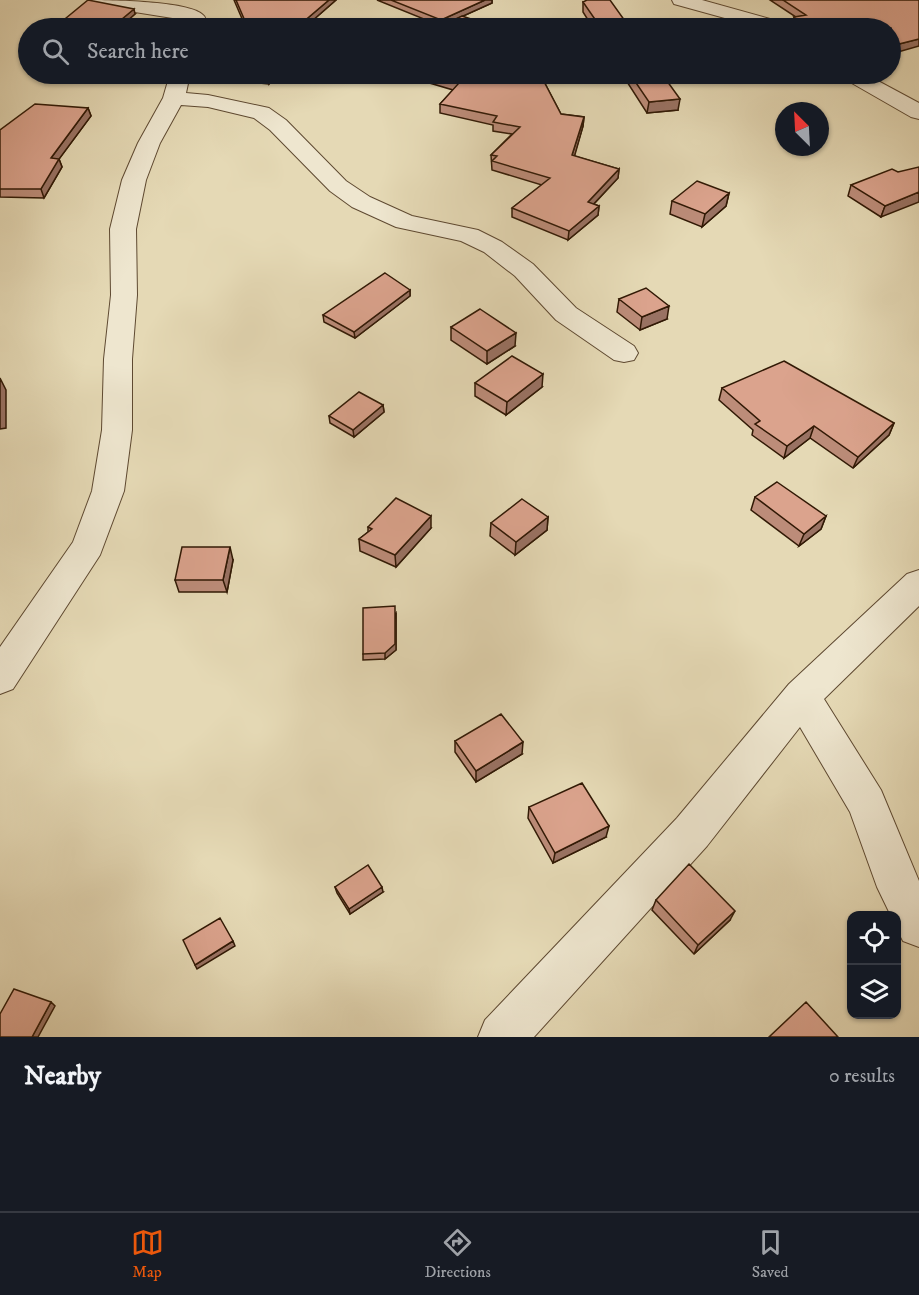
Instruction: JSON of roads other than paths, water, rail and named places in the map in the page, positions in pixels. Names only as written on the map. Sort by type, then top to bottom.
[{"type":"street","points":[[97,0],[190,15],[196,18]]},
{"type":"street","points":[[681,0],[745,18]]},
{"type":"street","points":[[868,84],[919,112]]},
{"type":"street","points":[[0,678],[88,546],[108,491],[117,430],[118,359],[124,295],[123,229],[134,180],[177,86],[208,101],[261,113],[278,125],[338,186],[361,202],[405,222],[469,236],[493,247],[524,270],[566,314],[624,353]]},
{"type":"street","points":[[502,1037],[692,832],[802,696],[919,584]]},
{"type":"street","points":[[802,696],[867,803],[899,886],[919,925]]}]
